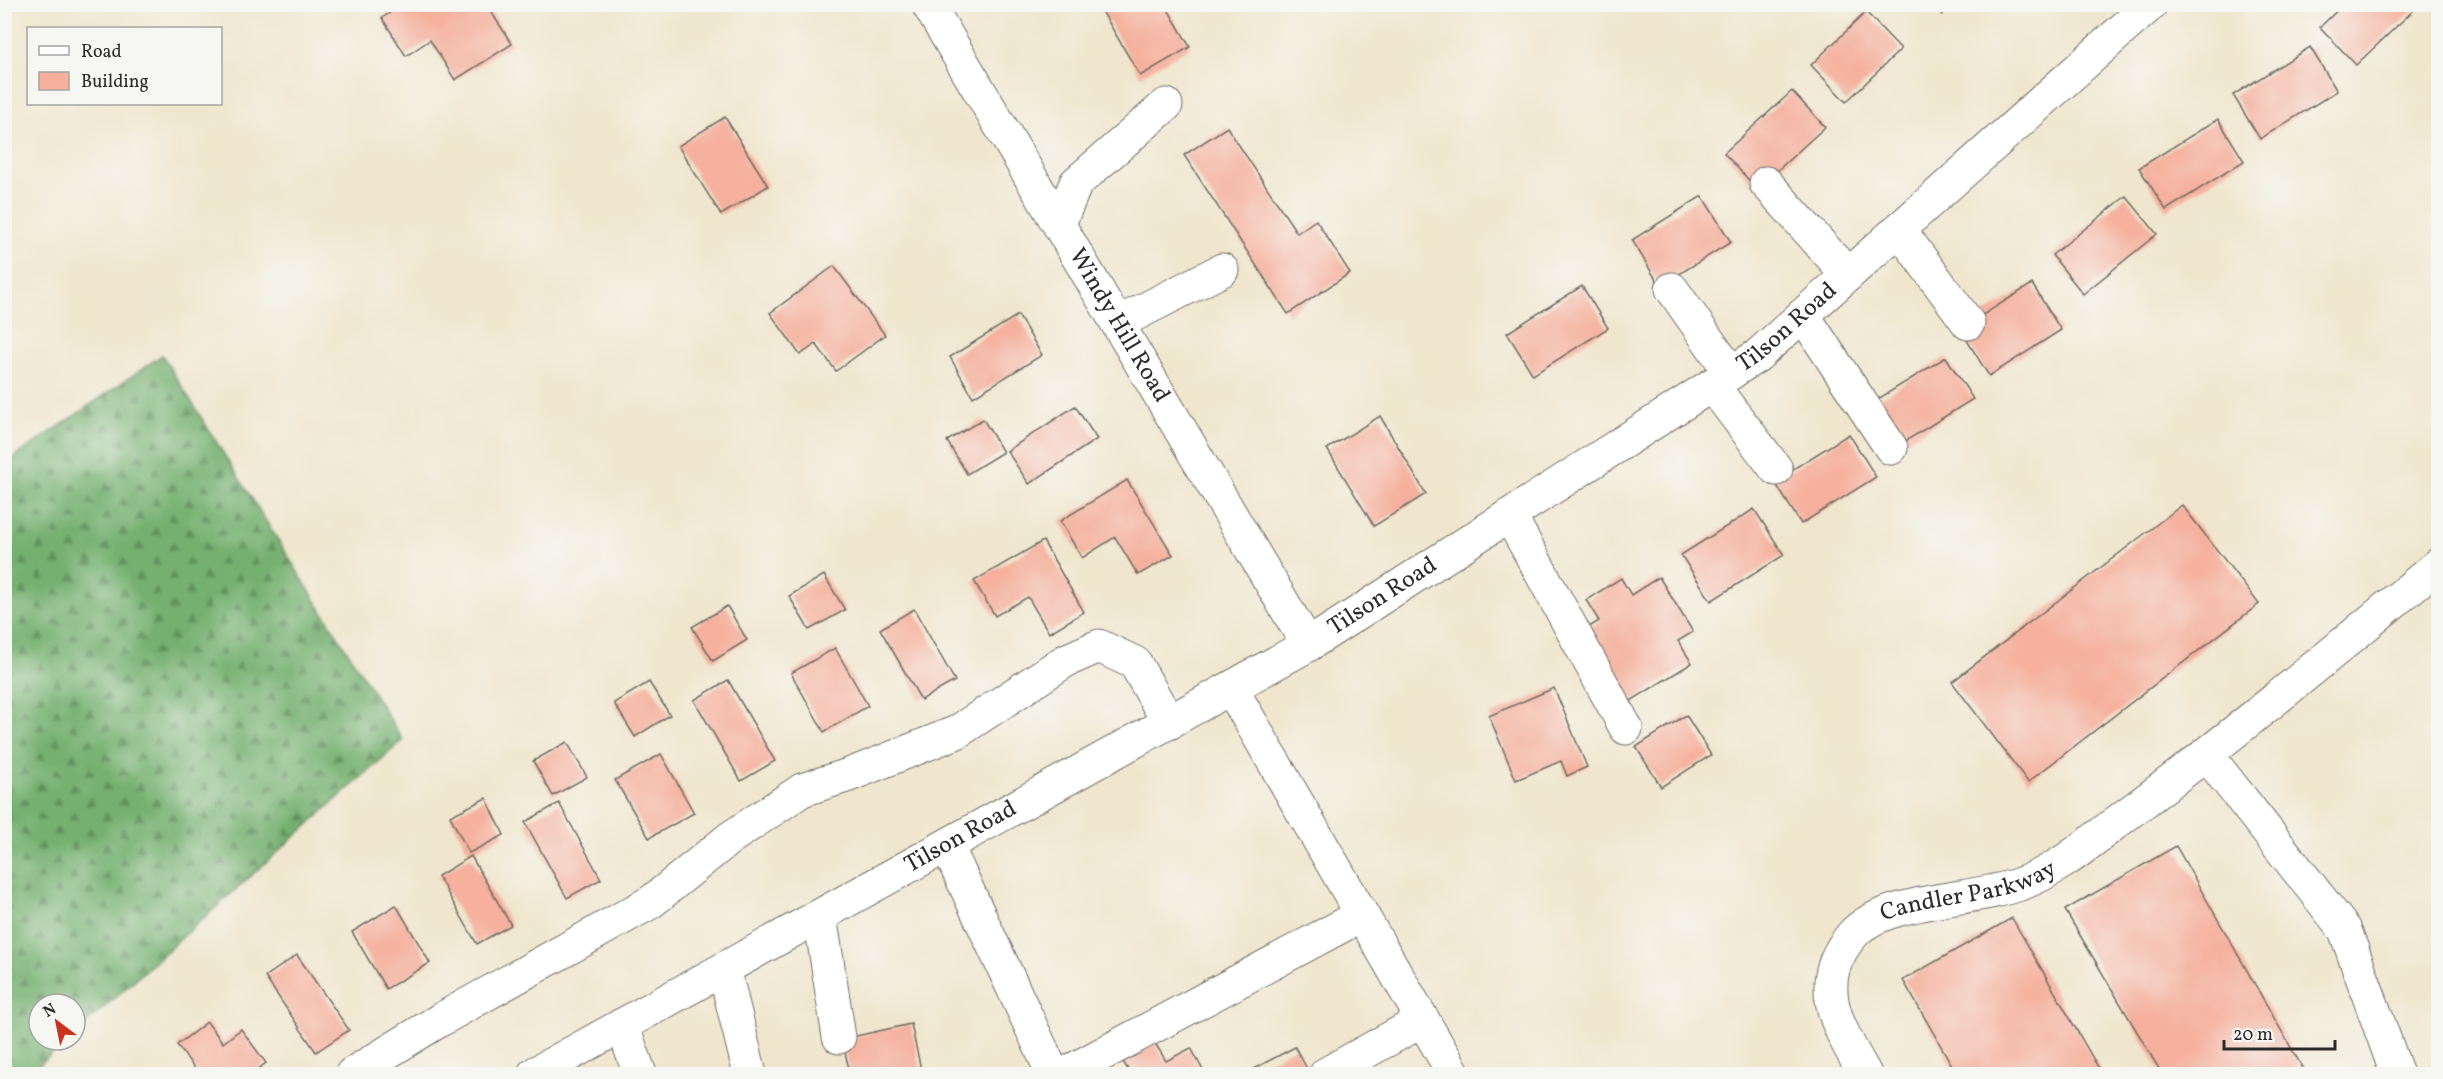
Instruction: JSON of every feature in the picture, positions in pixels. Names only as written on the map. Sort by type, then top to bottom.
[{"type":"street","name":"Windy Hill Road","points":[[928,4],[1308,645]]},
{"type":"street","name":"Tilson Road","points":[[534,1074],[1308,645],[1757,356],[2151,4]]},
{"type":"street","points":[[1059,224],[1077,183],[1166,105]]},
{"type":"street","points":[[1766,183],[1848,275]]},
{"type":"street","points":[[1899,229],[1968,323]]},
{"type":"street","points":[[1118,324],[1222,270]]},
{"type":"street","points":[[1672,289],[1776,469]]},
{"type":"street","points":[[1803,315],[1892,448]]},
{"type":"street","points":[[1510,516],[1626,728]]},
{"type":"street","name":"Candler Parkway","points":[[1866,1074],[1847,1043],[1832,1004],[1829,979],[1838,957],[1853,934],[1876,917],[2021,884],[2064,861],[2207,755],[2439,565]]},
{"type":"street","points":[[352,1074],[440,1020],[651,902],[730,838],[802,790],[849,775],[957,732],[1065,661],[1099,646],[1135,663],[1169,723]]},
{"type":"street","points":[[1231,688],[1454,1074]]},
{"type":"street","points":[[2207,755],[2345,930],[2397,1074]]},
{"type":"street","points":[[947,846],[1053,1074]]},
{"type":"street","points":[[1065,1074],[1362,915]]},
{"type":"street","points":[[820,916],[839,1037]]},
{"type":"street","points":[[724,969],[750,1074]]},
{"type":"street","points":[[1326,1074],[1423,1020]]},
{"type":"street","points":[[622,1025],[640,1074]]},
{"type":"green space","points":[[162,355],[403,740],[87,1022],[87,992],[27,992],[27,1052],[54,1052],[29,1074],[5,1074],[5,464]]},
{"type":"building","points":[[403,4],[486,4],[512,44],[455,80],[430,40],[406,56],[382,18]]},
{"type":"building","points":[[1112,4],[1165,4],[1190,47],[1140,76],[1102,11]]},
{"type":"building","points":[[1931,4],[1952,4],[1942,15]]},
{"type":"building","points":[[2344,4],[2420,4],[2356,65],[2320,27]]},
{"type":"building","points":[[1866,12],[1901,49],[1846,102],[1811,65]]},
{"type":"building","points":[[2310,47],[2337,91],[2260,139],[2233,95]]},
{"type":"building","points":[[1792,91],[1825,127],[1757,189],[1724,153]]},
{"type":"building","points":[[725,117],[768,186],[721,215],[678,146]]},
{"type":"building","points":[[2218,119],[2244,161],[2166,210],[2139,168]]},
{"type":"building","points":[[1227,127],[1297,233],[1316,220],[1350,273],[1288,314],[1184,155]]},
{"type":"building","points":[[1702,196],[1731,242],[1660,286],[1632,240]]},
{"type":"building","points":[[2126,196],[2157,234],[2083,294],[2052,255]]},
{"type":"building","points":[[834,266],[885,335],[836,371],[816,344],[800,355],[770,313]]},
{"type":"building","points":[[2032,284],[2061,330],[1989,376],[1960,329]]},
{"type":"building","points":[[1582,286],[1608,328],[1533,375],[1507,333]]},
{"type":"building","points":[[1018,315],[1042,355],[973,397],[950,357]]},
{"type":"building","points":[[1946,357],[1973,399],[1896,447],[1870,404]]},
{"type":"building","points":[[1075,406],[1097,439],[1029,484],[1007,451]]},
{"type":"building","points":[[1380,416],[1426,494],[1374,526],[1327,449]]},
{"type":"building","points":[[983,419],[1003,452],[967,474],[947,441]]},
{"type":"building","points":[[1849,434],[1876,477],[1801,524],[1774,481]]},
{"type":"building","points":[[1127,480],[1173,555],[1138,575],[1115,537],[1082,558],[1060,521]]},
{"type":"building","points":[[2182,505],[2259,604],[2028,782],[1952,682]]},
{"type":"building","points":[[1754,509],[1784,555],[1711,601],[1681,555]]},
{"type":"building","points":[[1043,541],[1084,612],[1049,633],[1028,597],[995,616],[974,581]]},
{"type":"building","points":[[824,575],[845,610],[809,630],[789,596]]},
{"type":"building","points":[[1659,577],[1693,632],[1678,641],[1692,663],[1626,704],[1581,632],[1599,621],[1586,600],[1621,578],[1631,595]]},
{"type":"building","points":[[727,606],[747,640],[713,661],[692,627]]},
{"type":"building","points":[[914,609],[955,681],[921,700],[880,629]]},
{"type":"building","points":[[835,648],[868,706],[824,732],[791,673]]},
{"type":"building","points":[[728,680],[775,761],[741,781],[694,700]]},
{"type":"building","points":[[649,682],[670,715],[635,737],[614,703]]},
{"type":"building","points":[[1554,688],[1587,767],[1567,776],[1561,761],[1516,780],[1489,716]]},
{"type":"building","points":[[1686,715],[1711,755],[1661,787],[1636,747]]},
{"type":"building","points":[[567,742],[587,777],[553,796],[533,761]]},
{"type":"building","points":[[661,754],[694,813],[649,838],[615,780]]},
{"type":"building","points":[[486,798],[504,835],[469,853],[450,816]]},
{"type":"building","points":[[559,803],[601,879],[567,898],[525,822]]},
{"type":"building","points":[[2176,846],[2306,1074],[2162,1074],[2065,910]]},
{"type":"building","points":[[471,856],[511,925],[477,944],[438,876]]},
{"type":"building","points":[[396,905],[430,963],[386,989],[352,932]]},
{"type":"building","points":[[2012,918],[2102,1074],[1957,1074],[1903,980]]},
{"type":"building","points":[[297,955],[349,1030],[316,1052],[265,977]]},
{"type":"building","points":[[207,1022],[223,1043],[241,1029],[266,1063],[251,1074],[199,1074],[177,1045]]},
{"type":"building","points":[[911,1024],[922,1074],[850,1074],[842,1039]]},
{"type":"building","points":[[1155,1043],[1166,1061],[1191,1048],[1205,1074],[1131,1074],[1123,1062]]},
{"type":"building","points":[[1295,1047],[1310,1074],[1244,1074]]}]
